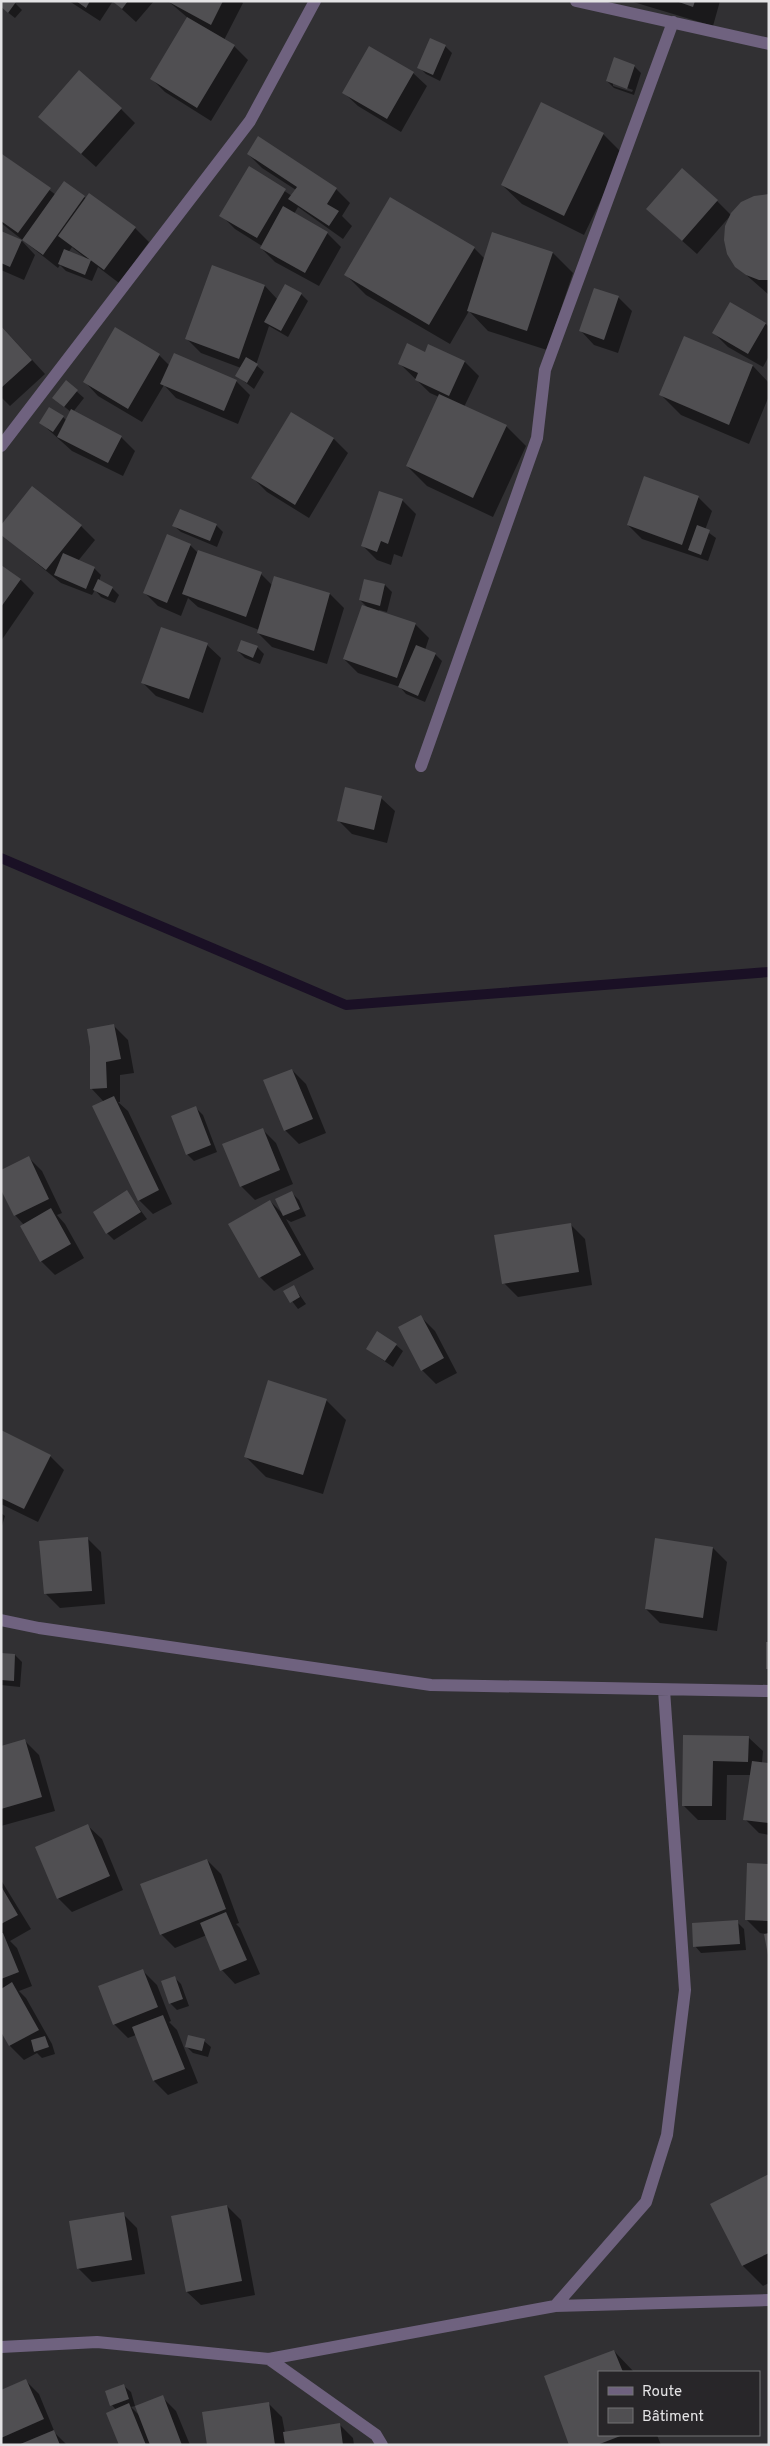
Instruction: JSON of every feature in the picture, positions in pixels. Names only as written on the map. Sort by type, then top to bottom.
[{"type":"street","points":[[1,446],[250,121],[315,1]]},
{"type":"street","points":[[576,1],[769,44]]},
{"type":"street","points":[[421,766],[537,438],[544,370],[673,22]]},
{"type":"street","points":[[1,1620],[38,1628],[431,1685],[769,1691]]},
{"type":"street","points":[[555,2306],[646,2202],[667,2136],[685,1990],[664,1690]]},
{"type":"street","points":[[1,2347],[97,2342],[269,2359],[555,2306],[769,2300]]},
{"type":"street","points":[[269,2359],[376,2436],[382,2445]]},
{"type":"building","points":[[1,1],[16,2],[8,13],[1,7]]},
{"type":"building","points":[[76,1],[90,1],[86,8]]},
{"type":"building","points":[[112,1],[128,1],[122,9]]},
{"type":"building","points":[[167,1],[223,1],[211,25]]},
{"type":"building","points":[[676,1],[695,1],[693,7]]},
{"type":"building","points":[[187,17],[235,45],[197,108],[150,79]]},
{"type":"building","points":[[430,38],[446,45],[433,75],[417,68]]},
{"type":"building","points":[[369,46],[414,72],[387,119],[342,93]]},
{"type":"building","points":[[614,57],[635,65],[627,89],[606,81]]},
{"type":"building","points":[[79,70],[122,108],[81,154],[38,117]]},
{"type":"building","points":[[541,102],[604,133],[564,216],[501,185]]},
{"type":"building","points":[[258,136],[337,188],[327,204],[339,211],[329,226],[288,199],[297,187],[247,154]]},
{"type":"building","points":[[2,154],[51,188],[18,233],[1,221]]},
{"type":"building","points":[[249,166],[286,189],[257,238],[219,216]]},
{"type":"building","points":[[682,168],[718,200],[682,241],[646,209]]},
{"type":"building","points":[[64,181],[85,196],[43,255],[22,240]]},
{"type":"building","points":[[89,193],[136,227],[104,270],[58,236]]},
{"type":"building","points":[[769,194],[769,280],[759,280],[746,275],[735,267],[727,254],[724,240],[725,226],[731,213],[741,202],[754,196]]},
{"type":"building","points":[[390,197],[475,247],[429,325],[344,275]]},
{"type":"building","points":[[283,206],[328,232],[305,273],[260,248]]},
{"type":"building","points":[[1,231],[22,240],[10,267],[1,263]]},
{"type":"building","points":[[492,232],[553,252],[527,331],[467,311]]},
{"type":"building","points":[[64,249],[91,260],[85,275],[58,264]]},
{"type":"building","points":[[212,265],[265,285],[239,359],[185,339]]},
{"type":"building","points":[[285,284],[302,293],[281,331],[264,322]]},
{"type":"building","points":[[594,288],[619,296],[604,340],[579,331]]},
{"type":"building","points":[[730,302],[766,323],[748,354],[712,333]]},
{"type":"building","points":[[1,326],[32,360],[1,388]]},
{"type":"building","points":[[115,327],[160,354],[128,409],[83,382]]},
{"type":"building","points":[[684,336],[753,365],[729,425],[659,395]]},
{"type":"building","points":[[407,343],[425,352],[428,344],[465,361],[449,396],[415,380],[418,373],[398,364]]},
{"type":"building","points":[[174,353],[237,380],[224,411],[160,384]]},
{"type":"building","points":[[246,357],[258,364],[247,383],[235,376]]},
{"type":"building","points":[[66,380],[78,390],[64,407],[52,398]]},
{"type":"building","points":[[439,394],[507,425],[473,498],[406,466]]},
{"type":"building","points":[[49,407],[64,416],[53,432],[39,423]]},
{"type":"building","points":[[71,409],[122,436],[108,463],[57,437]]},
{"type":"building","points":[[291,412],[334,438],[295,505],[251,478]]},
{"type":"building","points":[[644,476],[699,496],[682,545],[627,525]]},
{"type":"building","points":[[32,486],[82,525],[46,570],[1,535],[1,525]]},
{"type":"building","points":[[379,491],[403,499],[388,544],[381,541],[377,552],[361,546]]},
{"type":"building","points":[[180,509],[217,524],[210,541],[172,526]]},
{"type":"building","points":[[697,525],[710,530],[701,555],[688,550]]},
{"type":"building","points":[[167,534],[191,544],[167,603],[143,593]]},
{"type":"building","points":[[198,550],[262,572],[246,617],[182,594]]},
{"type":"building","points":[[63,553],[95,567],[86,589],[54,575]]},
{"type":"building","points":[[1,565],[21,579],[1,607]]},
{"type":"building","points":[[274,576],[330,593],[314,651],[257,633]]},
{"type":"building","points":[[98,579],[113,587],[108,597],[93,590]]},
{"type":"building","points":[[364,579],[385,584],[380,606],[359,600]]},
{"type":"building","points":[[362,605],[416,623],[397,678],[343,659]]},
{"type":"building","points":[[161,627],[208,643],[189,699],[141,683]]},
{"type":"building","points":[[241,640],[258,646],[253,658],[237,651]]},
{"type":"building","points":[[416,645],[436,653],[418,696],[398,687]]},
{"type":"building","points":[[345,787],[382,796],[374,830],[337,821]]},
{"type":"building","points":[[114,1024],[121,1059],[106,1062],[107,1088],[90,1089],[90,1047],[87,1029]]},
{"type":"building","points":[[292,1069],[313,1119],[284,1131],[263,1080]]},
{"type":"building","points":[[114,1096],[159,1190],[138,1201],[92,1106]]},
{"type":"building","points":[[196,1106],[211,1145],[186,1155],[171,1116]]},
{"type":"building","points":[[263,1128],[280,1170],[240,1187],[222,1144]]},
{"type":"building","points":[[29,1156],[49,1199],[14,1216],[1,1190],[1,1170]]},
{"type":"building","points":[[127,1190],[141,1212],[106,1234],[93,1212]]},
{"type":"building","points":[[292,1191],[300,1209],[283,1216],[275,1199]]},
{"type":"building","points":[[270,1200],[301,1255],[259,1278],[228,1224]]},
{"type":"building","points":[[51,1208],[71,1244],[40,1262],[20,1226]]},
{"type":"building","points":[[571,1223],[579,1272],[502,1284],[494,1235]]},
{"type":"building","points":[[294,1285],[300,1297],[290,1303],[283,1291]]},
{"type":"building","points":[[421,1315],[444,1358],[421,1371],[398,1327]]},
{"type":"building","points":[[377,1331],[397,1344],[385,1361],[366,1349]]},
{"type":"building","points":[[268,1380],[327,1399],[303,1475],[244,1457]]},
{"type":"building","points":[[1,1430],[51,1455],[24,1509],[1,1498]]},
{"type":"building","points":[[88,1537],[92,1591],[44,1594],[39,1541]]},
{"type":"building","points":[[655,1538],[713,1547],[703,1618],[645,1609]]},
{"type":"building","points":[[766,1642],[769,1642],[769,1669],[766,1669]]},
{"type":"building","points":[[1,1653],[15,1654],[14,1681],[1,1680]]},
{"type":"building","points":[[683,1735],[749,1736],[748,1762],[713,1761],[712,1806],[682,1806]]},
{"type":"building","points":[[25,1739],[42,1797],[1,1809],[1,1746]]},
{"type":"building","points":[[752,1761],[769,1763],[769,1823],[743,1820]]},
{"type":"building","points":[[88,1824],[110,1876],[57,1899],[35,1847]]},
{"type":"building","points":[[207,1859],[226,1909],[160,1935],[140,1884]]},
{"type":"building","points":[[747,1863],[769,1864],[769,1921],[745,1920]]},
{"type":"building","points":[[1,1886],[18,1915],[1,1924]]},
{"type":"building","points":[[226,1912],[247,1960],[220,1971],[200,1923]]},
{"type":"building","points":[[738,1920],[740,1944],[693,1947],[692,1923]]},
{"type":"building","points":[[1,1933],[3,1933],[19,1972],[1,1979]]},
{"type":"building","points":[[769,1933],[769,1955],[768,1955],[764,1934]]},
{"type":"building","points":[[143,1969],[158,2007],[113,2025],[98,1986]]},
{"type":"building","points":[[175,1976],[183,1999],[169,2004],[161,1981]]},
{"type":"building","points":[[12,1982],[39,2030],[9,2046],[1,2032],[1,1989]]},
{"type":"building","points":[[163,2015],[185,2069],[153,2081],[132,2027]]},
{"type":"building","points":[[188,2035],[205,2039],[202,2051],[185,2047]]},
{"type":"building","points":[[45,2036],[49,2047],[34,2052],[31,2040]]},
{"type":"building","points":[[769,2174],[769,2253],[742,2266],[710,2204]]},
{"type":"building","points":[[227,2205],[242,2281],[186,2292],[171,2216]]},
{"type":"building","points":[[124,2212],[132,2260],[77,2269],[69,2221]]},
{"type":"building","points":[[614,2350],[623,2371],[598,2371],[598,2436],[620,2436],[597,2445],[569,2445],[544,2376]]},
{"type":"building","points":[[26,2379],[44,2419],[1,2438],[1,2390]]},
{"type":"building","points":[[124,2384],[129,2399],[110,2406],[105,2391]]},
{"type":"building","points":[[163,2395],[182,2445],[150,2445],[135,2406]]},
{"type":"building","points":[[269,2402],[275,2445],[207,2445],[202,2412]]},
{"type":"building","points":[[129,2403],[146,2445],[119,2445],[106,2413]]},
{"type":"building","points":[[340,2423],[343,2445],[285,2445],[283,2432]]},
{"type":"building","points":[[54,2430],[60,2445],[18,2445]]},
{"type":"waterway","points":[[1,858],[346,1005],[769,972]]}]
